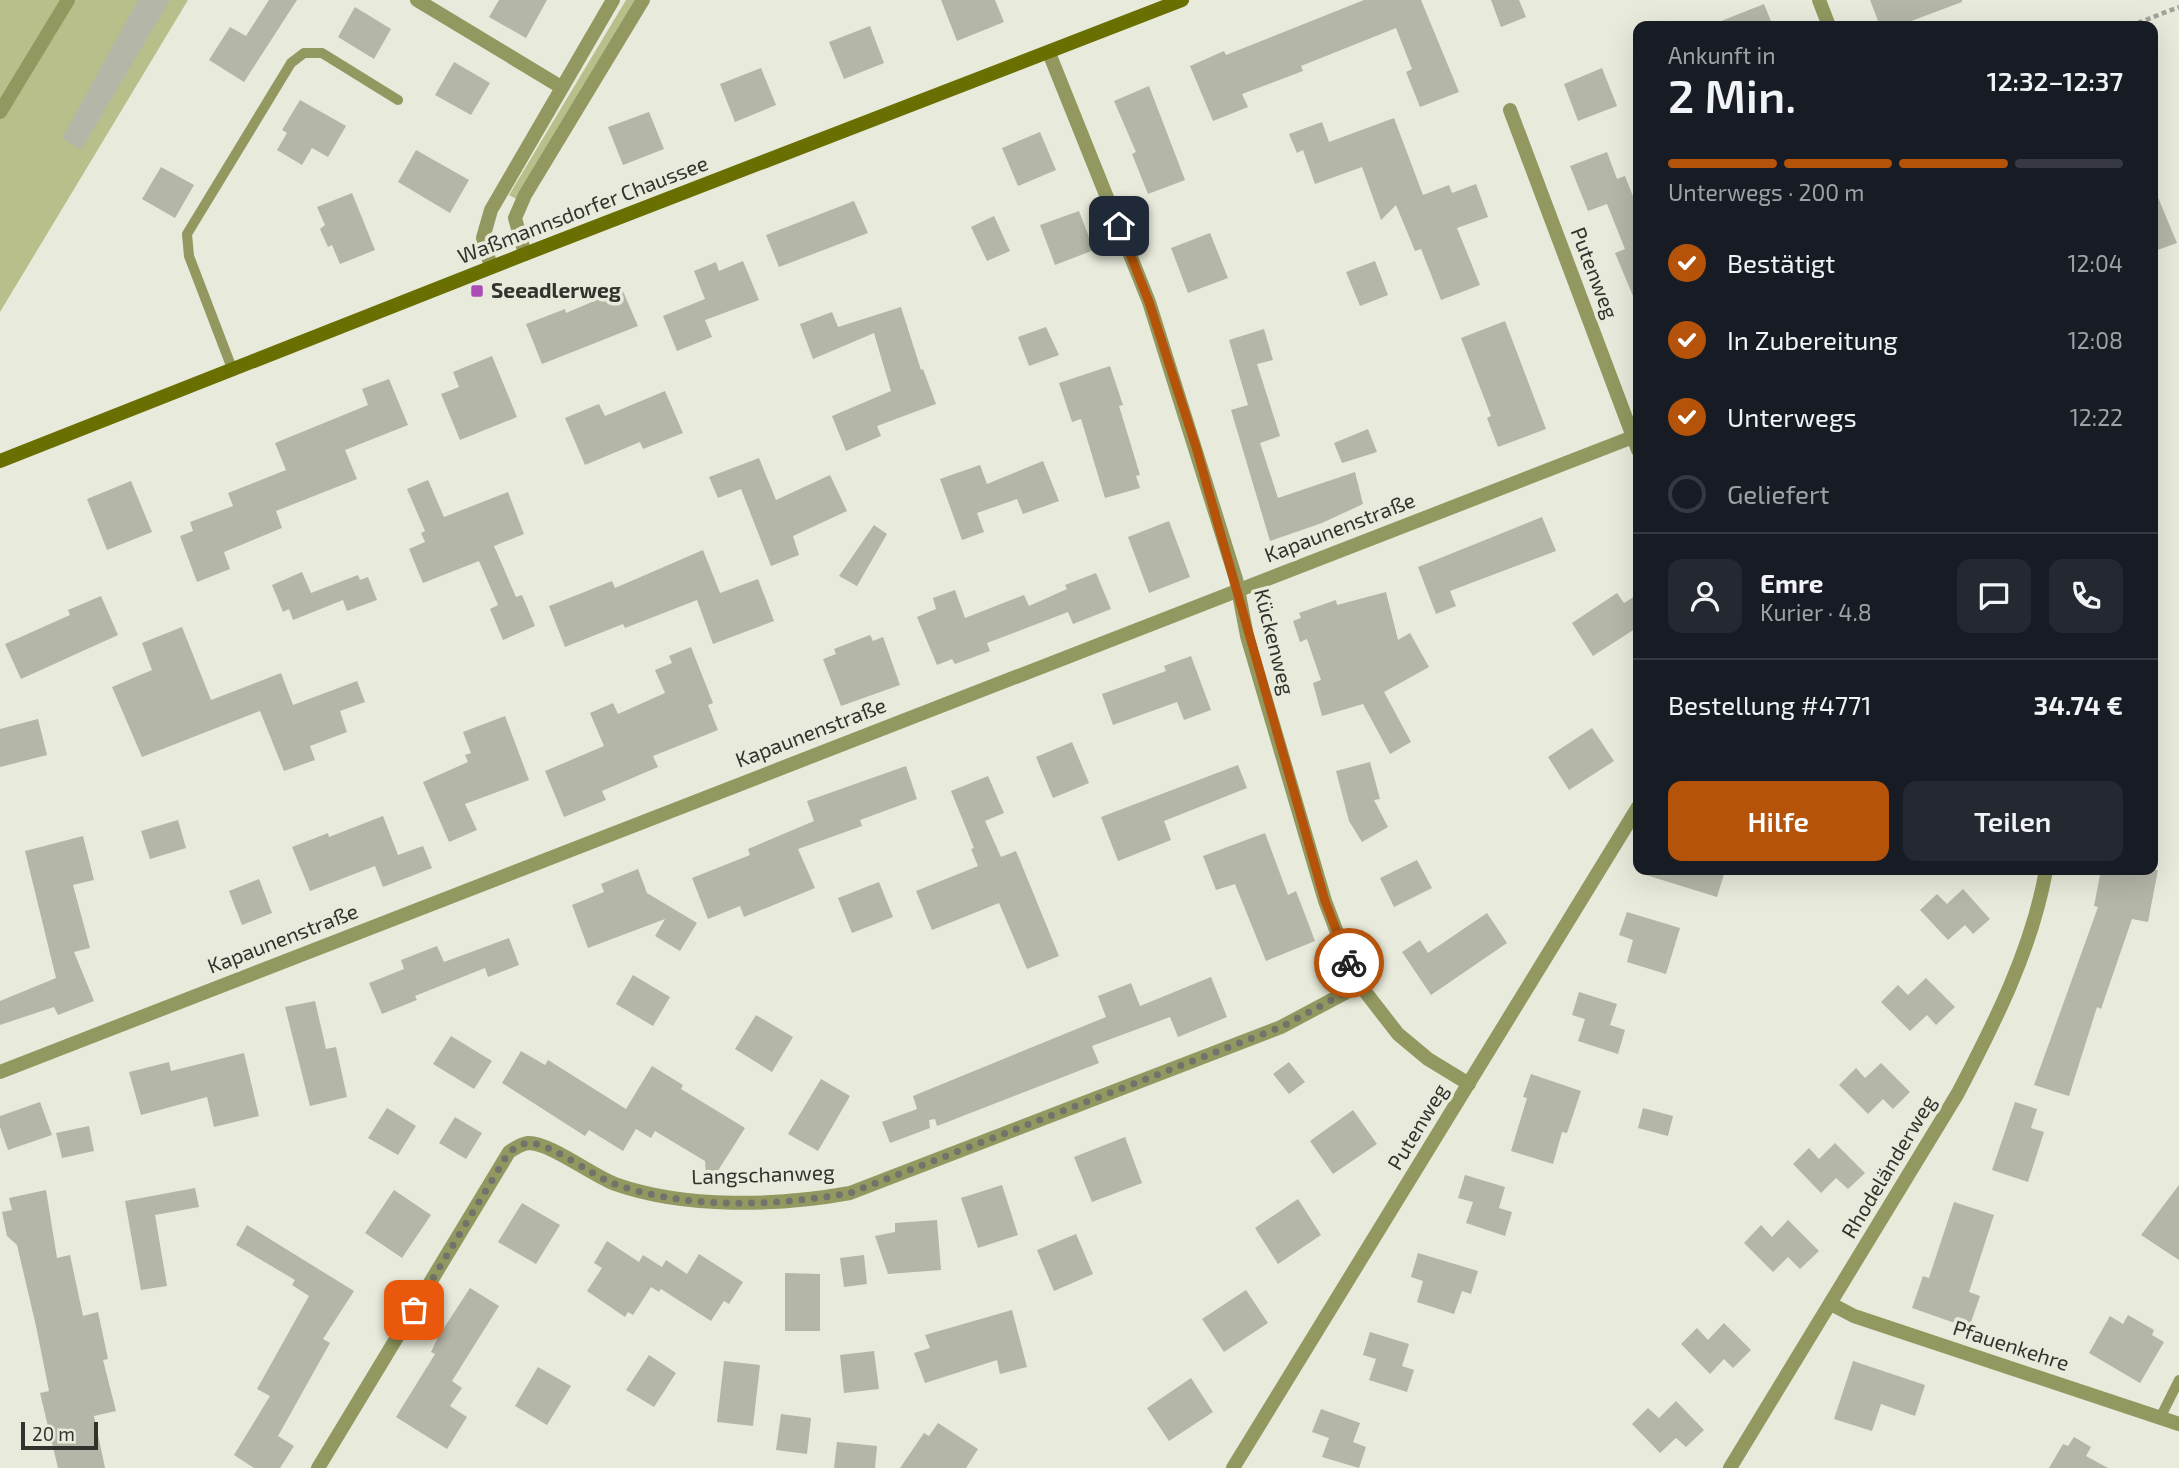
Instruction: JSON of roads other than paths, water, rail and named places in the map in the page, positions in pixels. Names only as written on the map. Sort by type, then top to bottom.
[{"type":"street","points":[[0,112],[68,0]]},
{"type":"street","points":[[417,0],[561,87]]},
{"type":"street","points":[[491,267],[483,238],[491,210],[614,0]]},
{"type":"street","points":[[525,254],[515,218],[525,195],[643,0]]},
{"type":"street","name":"Waßmannsdorfer Chaussee","points":[[0,461],[491,267],[1182,0]]},
{"type":"street","points":[[1819,0],[1827,21]]},
{"type":"street","name":"Kückenweg","points":[[1049,53],[1149,302],[1239,590],[1247,636],[1325,901],[1360,985],[1398,1034],[1428,1059],[1469,1084]]},
{"type":"street","name":"Putenweg","points":[[1510,110],[1633,433]]},
{"type":"street","name":"Kapaunenstraße","points":[[0,1072],[1239,590],[1633,442]]},
{"type":"street","name":"Putenweg","points":[[1233,1468],[1633,815]]},
{"type":"street","name":"Rhodeländerweg","points":[[1730,1468],[1930,1141],[1984,1044],[2027,942],[2045,875]]},
{"type":"street","name":"Langschanweg","points":[[318,1468],[509,1152],[520,1145],[540,1145],[601,1179],[665,1198],[710,1202],[816,1199],[850,1193],[1281,1027],[1360,985]]},
{"type":"street","name":"Pfauenkehre","points":[[1831,1304],[1854,1316],[2179,1424]]},
{"type":"lane","points":[[233,371],[189,256],[187,234],[291,63],[304,53],[322,53],[398,100]]},
{"type":"lane","points":[[2160,1418],[2179,1380]]},
{"type":"place","name":"Seeadlerweg","points":[[477,291]]}]
